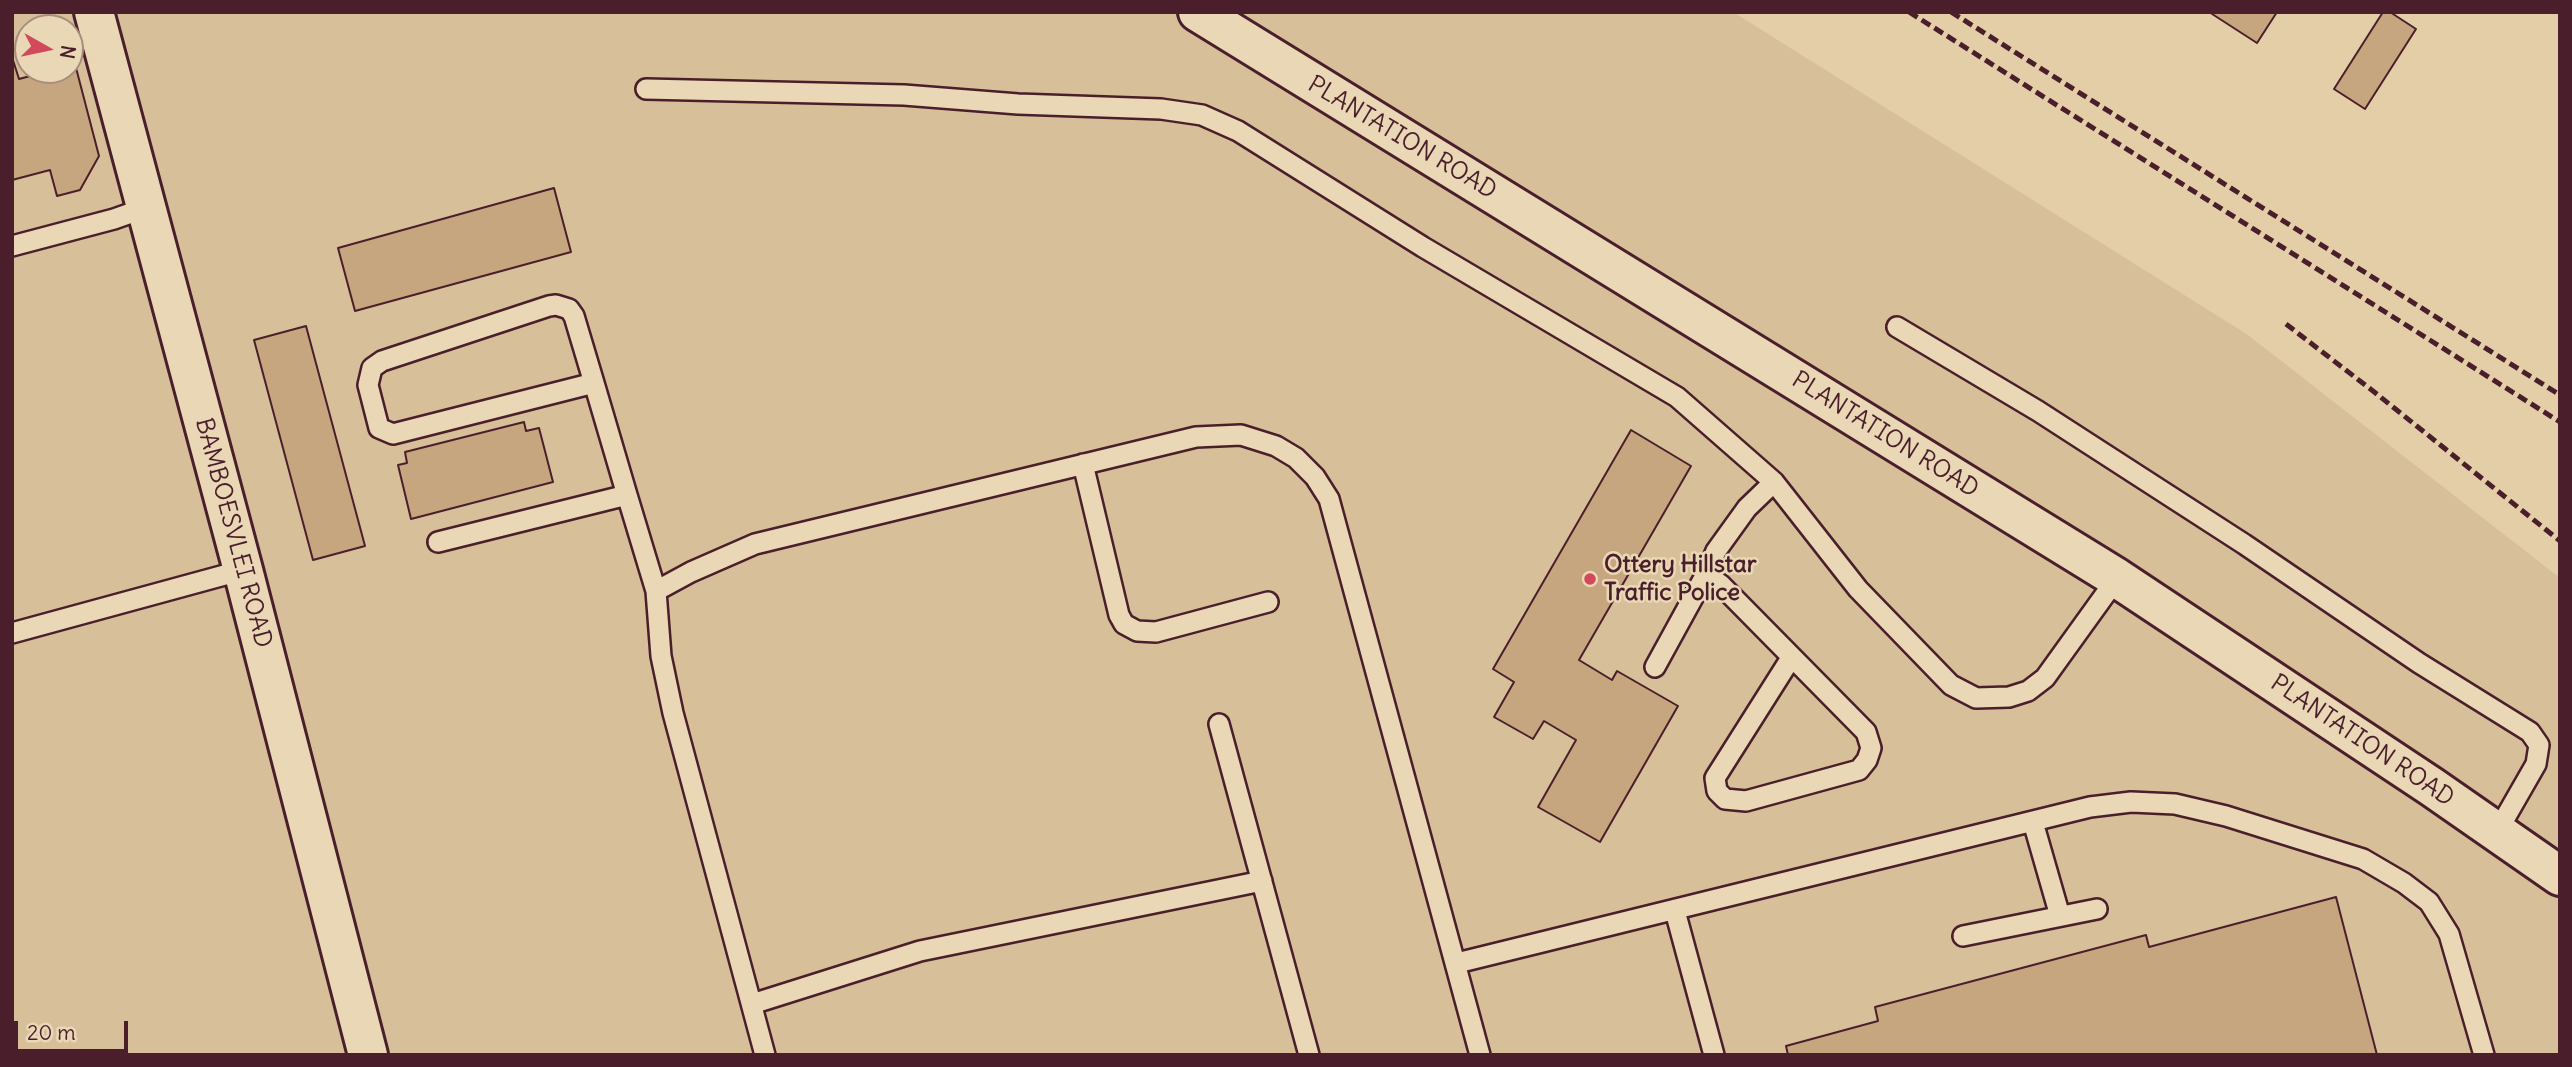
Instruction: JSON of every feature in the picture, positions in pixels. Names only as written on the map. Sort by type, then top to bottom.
[{"type":"street","name":"BAMBOESVLEI ROAD","points":[[94,12],[148,207],[368,1055]]},
{"type":"street","name":"PLANTATION ROAD","points":[[1198,12],[2117,578],[2560,876]]},
{"type":"lane","points":[[646,89],[904,95],[1018,104],[1161,109],[1202,115],[1238,131],[1423,247],[1677,397],[1774,482],[1858,589],[1951,685],[1976,698],[2009,697],[2028,691],[2045,678],[2117,578]]},
{"type":"lane","points":[[12,246],[148,207]]},
{"type":"lane","points":[[594,383],[393,434],[379,428],[368,385],[369,374],[374,365],[549,306],[569,309],[574,316],[594,383],[627,495],[656,591],[661,656],[673,713],[765,1055]]},
{"type":"lane","points":[[1897,327],[2038,411],[2244,544],[2419,663],[2530,733],[2539,746],[2536,764],[2497,832]]},
{"type":"lane","points":[[656,591],[691,572],[755,544],[1196,437],[1241,435],[1276,446],[1296,458],[1315,477],[1329,499],[1480,1055]]},
{"type":"lane","points":[[1083,464],[1119,615],[1124,624],[1137,631],[1156,632],[1268,602]]},
{"type":"lane","points":[[1655,667],[1716,551],[1747,509],[1774,482]]},
{"type":"lane","points":[[438,542],[627,495]]},
{"type":"lane","points":[[12,633],[243,570]]},
{"type":"lane","points":[[1706,574],[1721,585],[1866,733],[1871,748],[1867,760],[1859,770],[1746,801],[1725,799],[1717,791],[1715,778],[1791,658]]},
{"type":"lane","points":[[1219,724],[1309,1055]]},
{"type":"lane","points":[[1457,963],[2090,807],[2132,802],[2175,804],[2226,816],[2363,859],[2404,883],[2429,902],[2449,934],[2484,1055]]},
{"type":"lane","points":[[2033,822],[2060,916]]},
{"type":"lane","points":[[751,1004],[920,951],[1262,881]]},
{"type":"lane","points":[[1963,936],[2097,909]]},
{"type":"lane","points":[[1675,911],[1714,1055]]},
{"type":"shaded area","points":[[12,12],[1733,12],[2248,335],[2560,578],[2560,1055],[12,1055]]},
{"type":"building","points":[[2209,12],[2277,12],[2257,43]]},
{"type":"building","points":[[2383,12],[2390,12],[2416,29],[2365,109],[2334,89]]},
{"type":"building","points":[[12,57],[14,84],[80,84],[99,156],[80,190],[57,196],[50,170],[12,180]]},
{"type":"building","points":[[554,188],[571,252],[355,311],[338,248]]},
{"type":"building","points":[[306,326],[365,546],[313,560],[254,340]]},
{"type":"building","points":[[524,422],[526,431],[539,428],[553,482],[411,519],[398,465],[407,463],[405,452]]},
{"type":"building","points":[[1631,430],[1691,466],[1579,660],[1612,680],[1617,671],[1678,706],[1600,842],[1538,807],[1576,740],[1544,721],[1533,739],[1494,717],[1514,682],[1493,669]]},
{"type":"building","points":[[2336,897],[2377,1055],[1788,1055],[1786,1046],[1878,1021],[1875,1007],[2146,935],[2149,947]]},
{"type":"railway","points":[[1909,12],[2560,422]]},
{"type":"railway","points":[[1951,12],[2560,395]]},
{"type":"railway","points":[[2286,324],[2560,541]]},
{"type":"place","name":"Ottery Hillstar Traffic Police","points":[[1590,579]]}]
